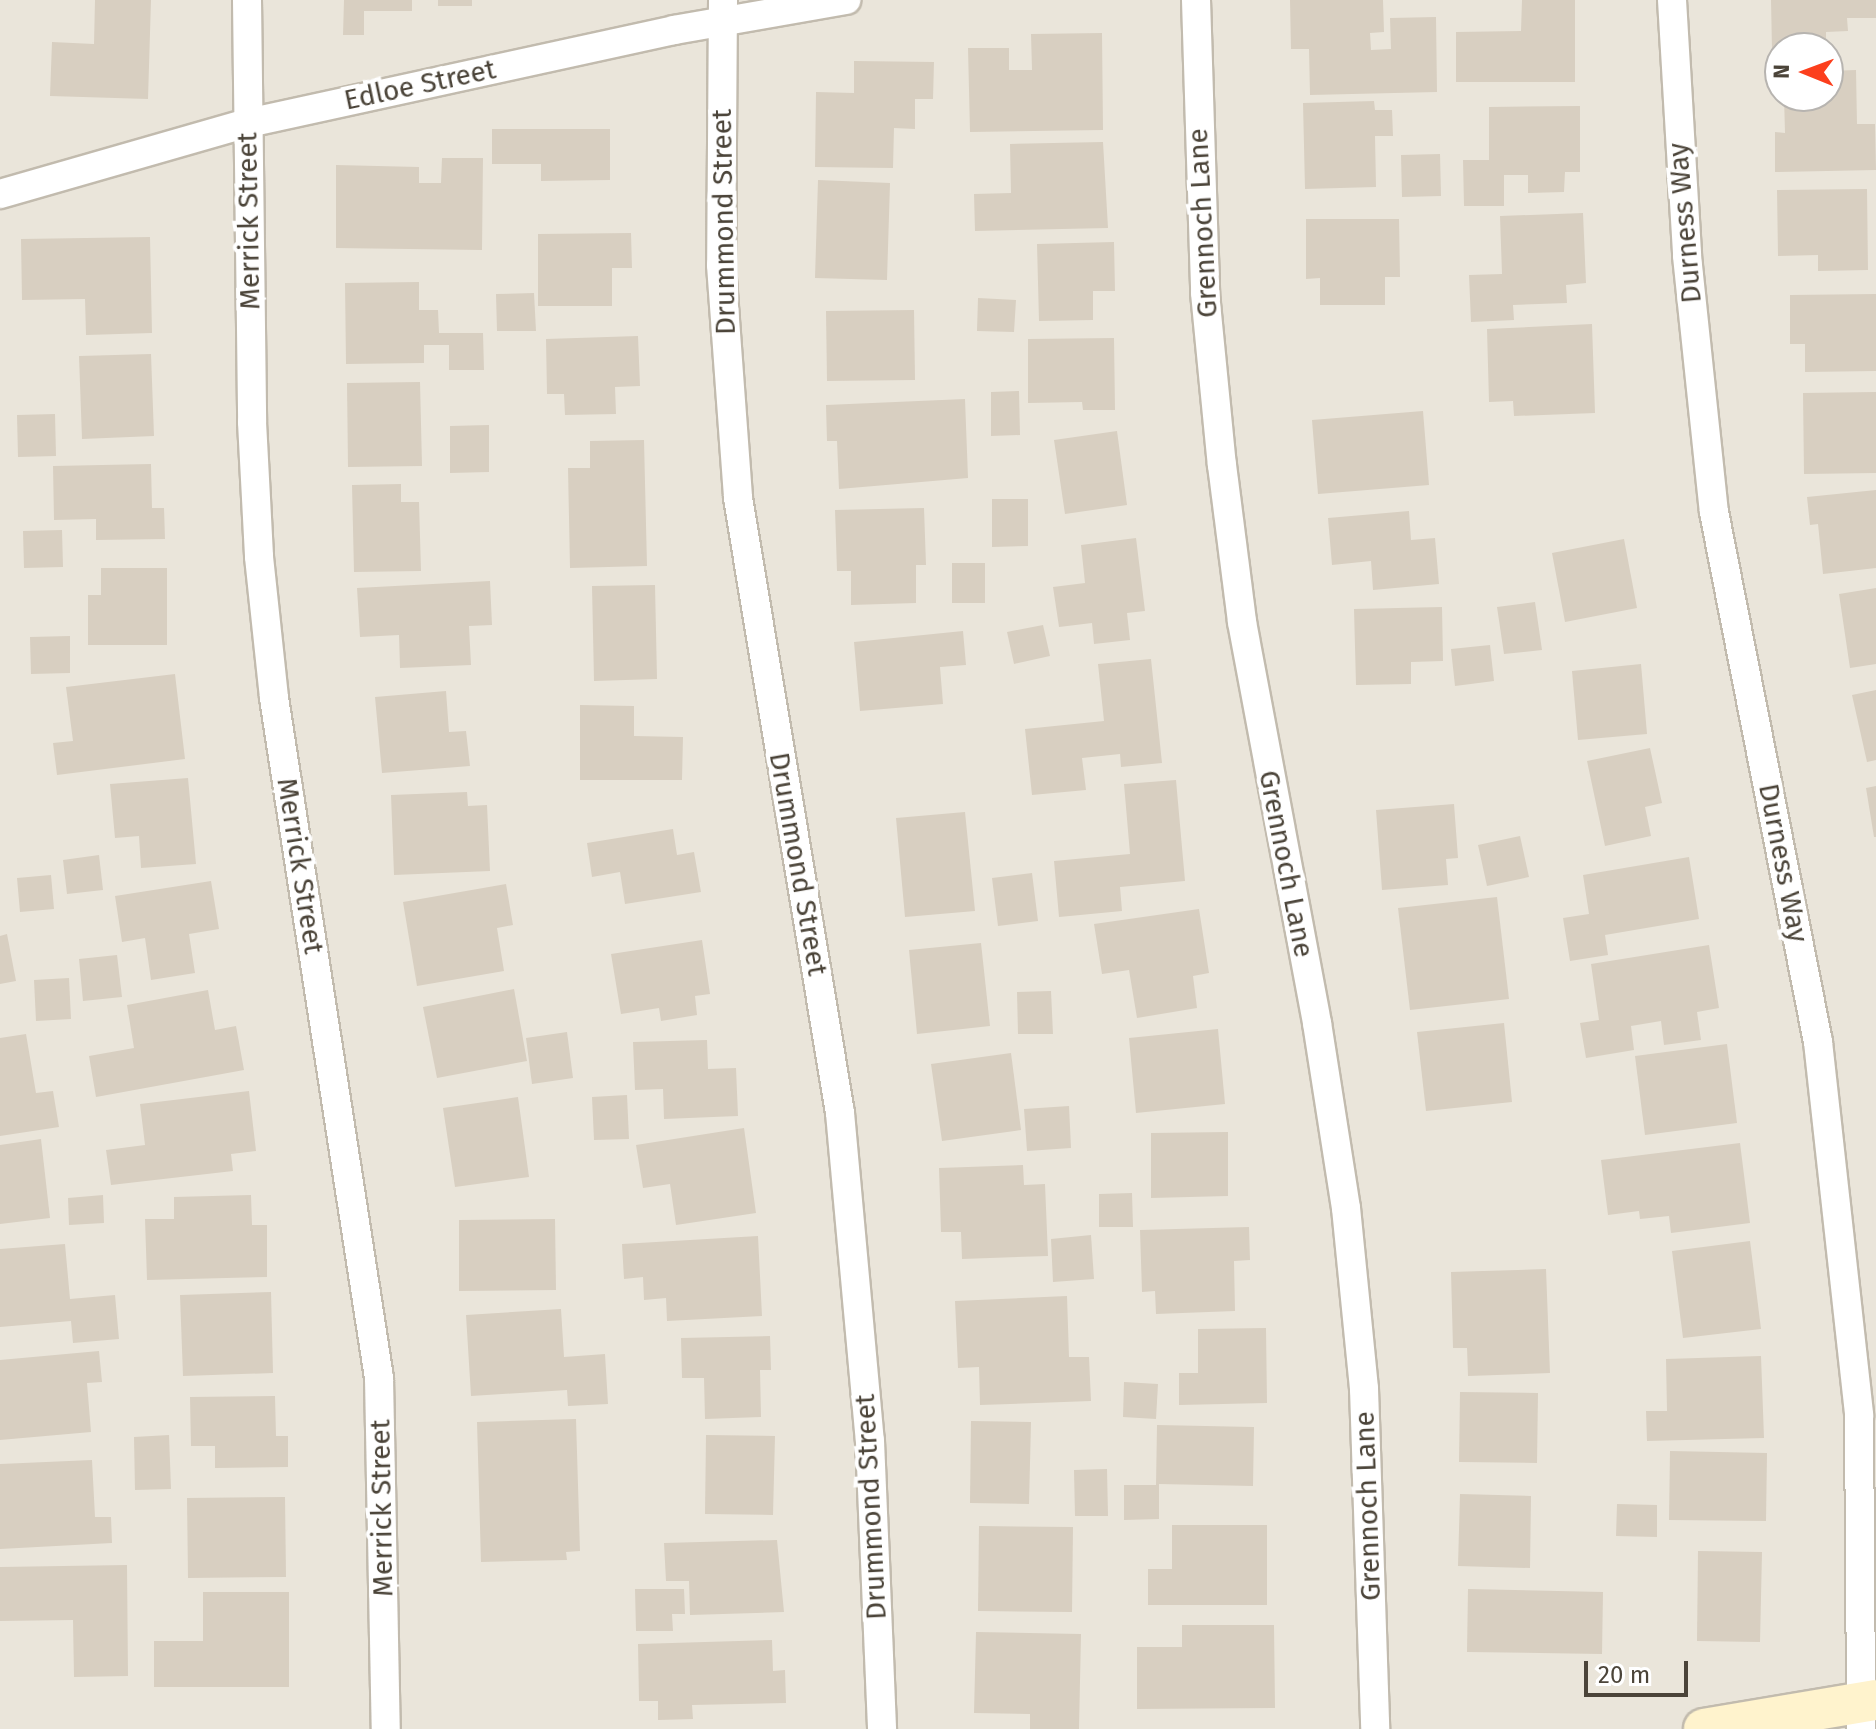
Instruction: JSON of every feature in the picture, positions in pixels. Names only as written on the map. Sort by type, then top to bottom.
[{"type":"street","name":"Merrick Street","points":[[247,0],[259,557],[274,698],[379,1378],[386,1729]]},
{"type":"street","name":"Edloe Street","points":[[0,194],[248,123],[723,10],[846,0]]},
{"type":"street","name":"Grennoch Lane","points":[[1196,0],[1205,293],[1222,465],[1247,651],[1317,1023],[1354,1283],[1364,1389],[1375,1729]]},
{"type":"street","name":"Durness Way","points":[[1672,0],[1687,256],[1714,512],[1820,1057],[1859,1415],[1866,1711]]},
{"type":"street","name":"Drummond Street","points":[[723,10],[721,265],[738,498],[840,1113],[870,1441],[882,1729]]},
{"type":"street","points":[[1704,1729],[1866,1711]]},
{"type":"shaded area","points":[[0,0],[1876,0],[1876,1729],[0,1729]]},
{"type":"building","points":[[95,0],[151,0],[148,99],[50,96],[52,42],[94,44]]},
{"type":"building","points":[[344,0],[412,0],[412,11],[364,11],[364,35],[343,35]]},
{"type":"building","points":[[438,0],[472,0],[472,6],[438,6]]},
{"type":"building","points":[[1290,0],[1383,0],[1384,32],[1370,33],[1371,50],[1391,49],[1390,18],[1436,17],[1437,92],[1310,95],[1309,49],[1291,49]]},
{"type":"building","points":[[1522,0],[1575,0],[1575,82],[1456,82],[1456,32],[1521,31]]},
{"type":"building","points":[[1771,0],[1876,0],[1876,18],[1847,18],[1848,31],[1772,32]]},
{"type":"building","points":[[1102,33],[1103,130],[970,132],[968,48],[1009,48],[1009,70],[1032,70],[1031,34]]},
{"type":"building","points":[[854,61],[934,62],[933,99],[915,99],[915,129],[894,128],[893,168],[815,167],[816,92],[854,93]]},
{"type":"building","points":[[1844,70],[1856,70],[1857,124],[1875,124],[1876,170],[1775,172],[1775,132],[1785,133],[1784,112],[1844,112]]},
{"type":"building","points":[[1374,101],[1375,110],[1392,110],[1393,136],[1375,136],[1376,187],[1305,189],[1303,103]]},
{"type":"building","points":[[1580,106],[1580,172],[1565,172],[1564,192],[1528,193],[1528,175],[1504,175],[1504,206],[1464,206],[1463,160],[1489,160],[1489,107]]},
{"type":"building","points":[[492,129],[610,129],[610,180],[541,181],[541,164],[492,164]]},
{"type":"building","points":[[1103,142],[1108,228],[975,231],[974,194],[1011,193],[1010,144]]},
{"type":"building","points":[[1440,154],[1441,196],[1402,197],[1401,155]]},
{"type":"building","points":[[442,158],[483,158],[482,250],[336,248],[336,165],[419,167],[419,183],[441,183]]},
{"type":"building","points":[[818,180],[890,183],[887,280],[815,278]]},
{"type":"building","points":[[1867,189],[1868,270],[1818,271],[1818,255],[1778,256],[1777,190]]},
{"type":"building","points":[[1583,213],[1586,283],[1566,285],[1567,303],[1513,305],[1514,320],[1471,322],[1469,275],[1502,274],[1500,216]]},
{"type":"building","points":[[1306,219],[1399,219],[1400,277],[1385,277],[1385,305],[1320,305],[1320,278],[1306,279]]},
{"type":"building","points":[[631,233],[632,268],[612,268],[612,306],[538,306],[538,234]]},
{"type":"building","points":[[150,237],[152,333],[86,335],[85,299],[22,300],[21,239]]},
{"type":"building","points":[[1114,242],[1115,291],[1093,291],[1093,320],[1039,321],[1037,244]]},
{"type":"building","points":[[419,282],[419,310],[438,310],[439,333],[483,333],[484,370],[449,370],[449,345],[424,345],[424,363],[346,364],[345,283]]},
{"type":"building","points":[[534,293],[536,331],[497,331],[496,294]]},
{"type":"building","points":[[1876,294],[1876,371],[1805,372],[1805,344],[1790,344],[1790,295]]},
{"type":"building","points":[[978,298],[1016,300],[1014,332],[977,331]]},
{"type":"building","points":[[914,310],[915,380],[827,381],[826,311]]},
{"type":"building","points":[[1592,324],[1595,413],[1514,416],[1513,401],[1489,402],[1487,329]]},
{"type":"building","points":[[638,336],[640,386],[615,387],[616,414],[565,415],[564,394],[547,394],[546,339]]},
{"type":"building","points":[[1114,338],[1115,410],[1083,410],[1082,402],[1028,403],[1028,339]]},
{"type":"building","points":[[151,354],[154,436],[82,439],[79,356]]},
{"type":"building","points":[[420,382],[422,466],[348,467],[347,383]]},
{"type":"building","points":[[1019,391],[1020,435],[991,436],[991,392]]},
{"type":"building","points":[[1876,392],[1876,473],[1804,474],[1803,393]]},
{"type":"building","points":[[965,399],[968,478],[839,489],[837,441],[827,441],[826,405]]},
{"type":"building","points":[[1423,411],[1429,485],[1318,494],[1312,420]]},
{"type":"building","points":[[55,414],[56,456],[18,457],[17,415]]},
{"type":"building","points":[[489,425],[489,472],[450,473],[450,426]]},
{"type":"building","points":[[1117,431],[1127,505],[1065,514],[1054,440]]},
{"type":"building","points":[[644,440],[647,566],[570,568],[568,468],[590,468],[590,441]]},
{"type":"building","points":[[151,464],[152,508],[164,508],[165,539],[96,540],[96,519],[54,520],[53,466]]},
{"type":"building","points":[[401,484],[401,502],[419,502],[421,571],[354,572],[352,485]]},
{"type":"building","points":[[1876,490],[1876,568],[1823,574],[1818,524],[1810,525],[1807,497]]},
{"type":"building","points":[[992,499],[1028,499],[1028,546],[992,547]]},
{"type":"building","points":[[924,508],[926,565],[916,565],[916,603],[851,605],[851,571],[837,571],[835,510]]},
{"type":"building","points":[[1409,511],[1411,540],[1435,538],[1439,584],[1373,590],[1371,561],[1332,565],[1328,518]]},
{"type":"building","points":[[62,530],[63,567],[24,568],[23,531]]},
{"type":"building","points":[[1136,538],[1145,611],[1127,613],[1130,640],[1094,644],[1092,623],[1059,627],[1053,587],[1085,583],[1081,545]]},
{"type":"building","points":[[1624,539],[1637,608],[1565,622],[1552,553]]},
{"type":"building","points":[[952,563],[985,563],[985,603],[952,603]]},
{"type":"building","points":[[101,568],[167,568],[167,645],[88,645],[88,595],[101,595]]},
{"type":"building","points":[[490,581],[492,625],[469,626],[471,665],[400,668],[399,635],[360,637],[357,588]]},
{"type":"building","points":[[655,585],[657,679],[594,681],[592,586]]},
{"type":"building","points":[[1876,588],[1876,664],[1850,668],[1839,594]]},
{"type":"building","points":[[1535,602],[1542,650],[1504,654],[1497,607]]},
{"type":"building","points":[[1442,607],[1443,661],[1411,662],[1411,684],[1356,685],[1354,609]]},
{"type":"building","points":[[1043,625],[1050,656],[1014,664],[1007,632]]},
{"type":"building","points":[[963,631],[966,665],[940,667],[943,704],[860,711],[854,642]]},
{"type":"building","points":[[70,636],[70,673],[31,674],[30,637]]},
{"type":"building","points":[[1490,645],[1494,681],[1455,686],[1451,649]]},
{"type":"building","points":[[1151,659],[1162,763],[1121,767],[1120,754],[1082,758],[1086,790],[1032,795],[1025,729],[1104,721],[1098,664]]},
{"type":"building","points":[[1641,664],[1647,734],[1578,740],[1572,671]]},
{"type":"building","points":[[175,674],[185,759],[57,775],[53,743],[73,741],[66,687]]},
{"type":"building","points":[[1876,690],[1876,760],[1867,762],[1852,695]]},
{"type":"building","points":[[446,691],[449,732],[466,731],[470,766],[382,773],[375,697]]},
{"type":"building","points":[[580,705],[634,706],[634,736],[683,737],[682,780],[580,780]]},
{"type":"building","points":[[1650,748],[1662,803],[1645,807],[1651,836],[1605,846],[1587,761]]},
{"type":"building","points":[[188,778],[196,864],[141,868],[139,836],[115,838],[110,784]]},
{"type":"building","points":[[1176,780],[1185,881],[1120,887],[1122,911],[1059,917],[1054,861],[1130,854],[1124,784]]},
{"type":"building","points":[[1876,786],[1876,837],[1874,837],[1866,788]]},
{"type":"building","points":[[467,792],[468,806],[487,805],[490,871],[394,875],[391,795]]},
{"type":"building","points":[[1454,804],[1458,858],[1446,859],[1448,885],[1382,890],[1376,810]]},
{"type":"building","points":[[965,812],[975,911],[905,917],[896,818]]},
{"type":"building","points":[[673,829],[677,855],[694,852],[701,892],[625,904],[620,872],[592,877],[587,843]]},
{"type":"building","points":[[1520,836],[1529,877],[1487,886],[1478,845]]},
{"type":"building","points":[[99,855],[103,890],[67,894],[63,860]]},
{"type":"building","points":[[1689,857],[1699,919],[1605,935],[1608,955],[1570,961],[1563,918],[1589,914],[1583,875]]},
{"type":"building","points":[[1032,873],[1038,921],[998,926],[992,878]]},
{"type":"building","points":[[51,875],[54,909],[20,912],[17,878]]},
{"type":"building","points":[[211,881],[219,929],[189,934],[195,973],[151,980],[145,938],[122,942],[115,896]]},
{"type":"building","points":[[506,884],[513,925],[497,928],[504,971],[417,986],[403,902]]},
{"type":"building","points":[[1497,897],[1509,999],[1410,1010],[1398,908]]},
{"type":"building","points":[[1199,909],[1209,973],[1193,976],[1197,1008],[1137,1018],[1129,970],[1102,974],[1094,924]]},
{"type":"building","points":[[7,934],[16,981],[0,984],[0,936]]},
{"type":"building","points":[[702,940],[710,994],[695,996],[697,1015],[661,1021],[659,1008],[621,1014],[611,954]]},
{"type":"building","points":[[981,943],[990,1026],[917,1034],[909,950]]},
{"type":"building","points":[[1709,945],[1719,1008],[1697,1012],[1701,1040],[1664,1045],[1661,1021],[1631,1026],[1634,1050],[1586,1058],[1580,1023],[1599,1020],[1591,964]]},
{"type":"building","points":[[117,955],[122,997],[83,1001],[79,959]]},
{"type":"building","points":[[69,978],[71,1019],[36,1021],[34,980]]},
{"type":"building","points":[[514,989],[527,1061],[437,1078],[423,1007]]},
{"type":"building","points":[[208,990],[215,1030],[236,1026],[244,1070],[96,1097],[89,1056],[134,1048],[127,1005]]},
{"type":"building","points":[[1051,991],[1053,1034],[1018,1034],[1017,992]]},
{"type":"building","points":[[1504,1023],[1512,1102],[1426,1111],[1417,1032]]},
{"type":"building","points":[[1218,1029],[1225,1104],[1136,1113],[1129,1038]]},
{"type":"building","points":[[567,1032],[573,1078],[532,1084],[526,1038]]},
{"type":"building","points":[[26,1034],[36,1093],[53,1091],[59,1127],[0,1136],[0,1038]]},
{"type":"building","points":[[707,1040],[708,1069],[736,1068],[738,1116],[664,1119],[663,1089],[635,1090],[633,1042]]},
{"type":"building","points":[[1727,1044],[1737,1123],[1645,1135],[1635,1056]]},
{"type":"building","points":[[1011,1053],[1021,1130],[942,1141],[931,1064]]},
{"type":"building","points":[[249,1091],[256,1151],[231,1154],[233,1171],[111,1185],[106,1150],[145,1145],[140,1104]]},
{"type":"building","points":[[627,1095],[629,1139],[594,1140],[592,1097]]},
{"type":"building","points":[[518,1097],[529,1177],[455,1187],[443,1108]]},
{"type":"building","points":[[1069,1106],[1071,1148],[1027,1151],[1024,1109]]},
{"type":"building","points":[[744,1128],[756,1213],[676,1225],[670,1184],[643,1188],[636,1145]]},
{"type":"building","points":[[1228,1132],[1228,1196],[1151,1198],[1151,1133]]},
{"type":"building","points":[[41,1139],[50,1218],[0,1224],[0,1145]]},
{"type":"building","points":[[1740,1143],[1750,1223],[1671,1233],[1669,1216],[1640,1219],[1639,1211],[1608,1215],[1601,1160]]},
{"type":"building","points":[[1023,1165],[1024,1185],[1045,1184],[1048,1256],[962,1259],[961,1232],[941,1232],[939,1168]]},
{"type":"building","points":[[1132,1193],[1133,1227],[1099,1227],[1099,1194]]},
{"type":"building","points":[[103,1195],[104,1223],[69,1225],[68,1198]]},
{"type":"building","points":[[251,1195],[252,1225],[267,1225],[267,1277],[147,1280],[145,1219],[174,1219],[174,1197]]},
{"type":"building","points":[[555,1219],[556,1290],[459,1291],[459,1220]]},
{"type":"building","points":[[1249,1227],[1250,1260],[1234,1261],[1235,1311],[1156,1314],[1155,1291],[1142,1292],[1140,1230]]},
{"type":"building","points":[[1091,1235],[1094,1279],[1053,1282],[1051,1239]]},
{"type":"building","points":[[758,1236],[762,1316],[667,1321],[666,1298],[644,1300],[643,1277],[624,1279],[622,1244]]},
{"type":"building","points":[[1750,1241],[1761,1329],[1683,1338],[1672,1251]]},
{"type":"building","points":[[65,1244],[70,1299],[115,1295],[119,1339],[73,1343],[71,1321],[0,1327],[0,1249]]},
{"type":"building","points":[[1546,1269],[1550,1373],[1468,1376],[1467,1348],[1453,1348],[1451,1272]]},
{"type":"building","points":[[271,1292],[273,1373],[183,1376],[180,1295]]},
{"type":"building","points":[[1067,1296],[1069,1357],[1089,1357],[1091,1401],[980,1405],[979,1367],[958,1368],[955,1301]]},
{"type":"building","points":[[561,1309],[564,1357],[605,1354],[608,1404],[568,1406],[567,1390],[471,1396],[466,1315]]},
{"type":"building","points":[[1266,1328],[1267,1403],[1179,1405],[1179,1373],[1198,1373],[1198,1329]]},
{"type":"building","points":[[770,1336],[771,1370],[760,1370],[761,1417],[705,1419],[704,1378],[682,1378],[681,1338]]},
{"type":"building","points":[[99,1351],[102,1382],[87,1383],[91,1432],[0,1440],[0,1360]]},
{"type":"building","points":[[1761,1356],[1764,1438],[1647,1441],[1646,1411],[1667,1411],[1666,1359]]},
{"type":"building","points":[[1124,1382],[1158,1384],[1156,1419],[1123,1417]]},
{"type":"building","points":[[1460,1392],[1538,1393],[1537,1463],[1459,1462]]},
{"type":"building","points":[[275,1396],[276,1436],[288,1436],[288,1467],[215,1468],[215,1446],[191,1446],[190,1397]]},
{"type":"building","points":[[576,1419],[580,1551],[566,1552],[567,1560],[481,1562],[477,1422]]},
{"type":"building","points":[[971,1421],[1031,1422],[1029,1504],[970,1503]]},
{"type":"building","points":[[1157,1425],[1254,1427],[1253,1486],[1159,1484],[1159,1519],[1124,1520],[1124,1485],[1156,1485]]},
{"type":"building","points":[[169,1435],[171,1489],[135,1490],[134,1437]]},
{"type":"building","points":[[706,1435],[775,1436],[773,1515],[705,1514]]},
{"type":"building","points":[[1670,1451],[1767,1453],[1766,1521],[1669,1520]]},
{"type":"building","points":[[92,1460],[95,1517],[111,1517],[112,1543],[0,1549],[0,1464]]},
{"type":"building","points":[[1107,1469],[1108,1516],[1075,1516],[1074,1470]]},
{"type":"building","points":[[1460,1494],[1531,1496],[1530,1568],[1458,1566]]},
{"type":"building","points":[[285,1497],[286,1577],[188,1578],[187,1498]]},
{"type":"building","points":[[1617,1504],[1657,1505],[1657,1537],[1616,1536]]},
{"type":"building","points":[[1172,1525],[1267,1525],[1267,1605],[1148,1605],[1148,1569],[1172,1569]]},
{"type":"building","points":[[979,1526],[1073,1527],[1072,1612],[978,1611]]},
{"type":"building","points":[[777,1540],[784,1612],[690,1615],[689,1581],[666,1581],[664,1543]]},
{"type":"building","points":[[1698,1551],[1762,1552],[1760,1642],[1697,1641]]},
{"type":"building","points":[[127,1565],[128,1676],[74,1677],[73,1620],[0,1621],[0,1567]]},
{"type":"building","points":[[635,1589],[684,1589],[685,1614],[672,1614],[673,1631],[636,1631]]},
{"type":"building","points":[[1468,1589],[1603,1592],[1602,1654],[1467,1652]]},
{"type":"building","points":[[203,1592],[289,1592],[289,1687],[154,1687],[154,1641],[203,1641]]},
{"type":"building","points":[[1182,1625],[1274,1625],[1275,1708],[1137,1709],[1137,1647],[1182,1647]]},
{"type":"building","points":[[976,1632],[1081,1634],[1079,1729],[1030,1729],[1030,1714],[974,1713]]},
{"type":"building","points":[[772,1640],[773,1671],[785,1670],[786,1703],[692,1705],[693,1719],[658,1720],[658,1701],[639,1701],[638,1644]]}]
